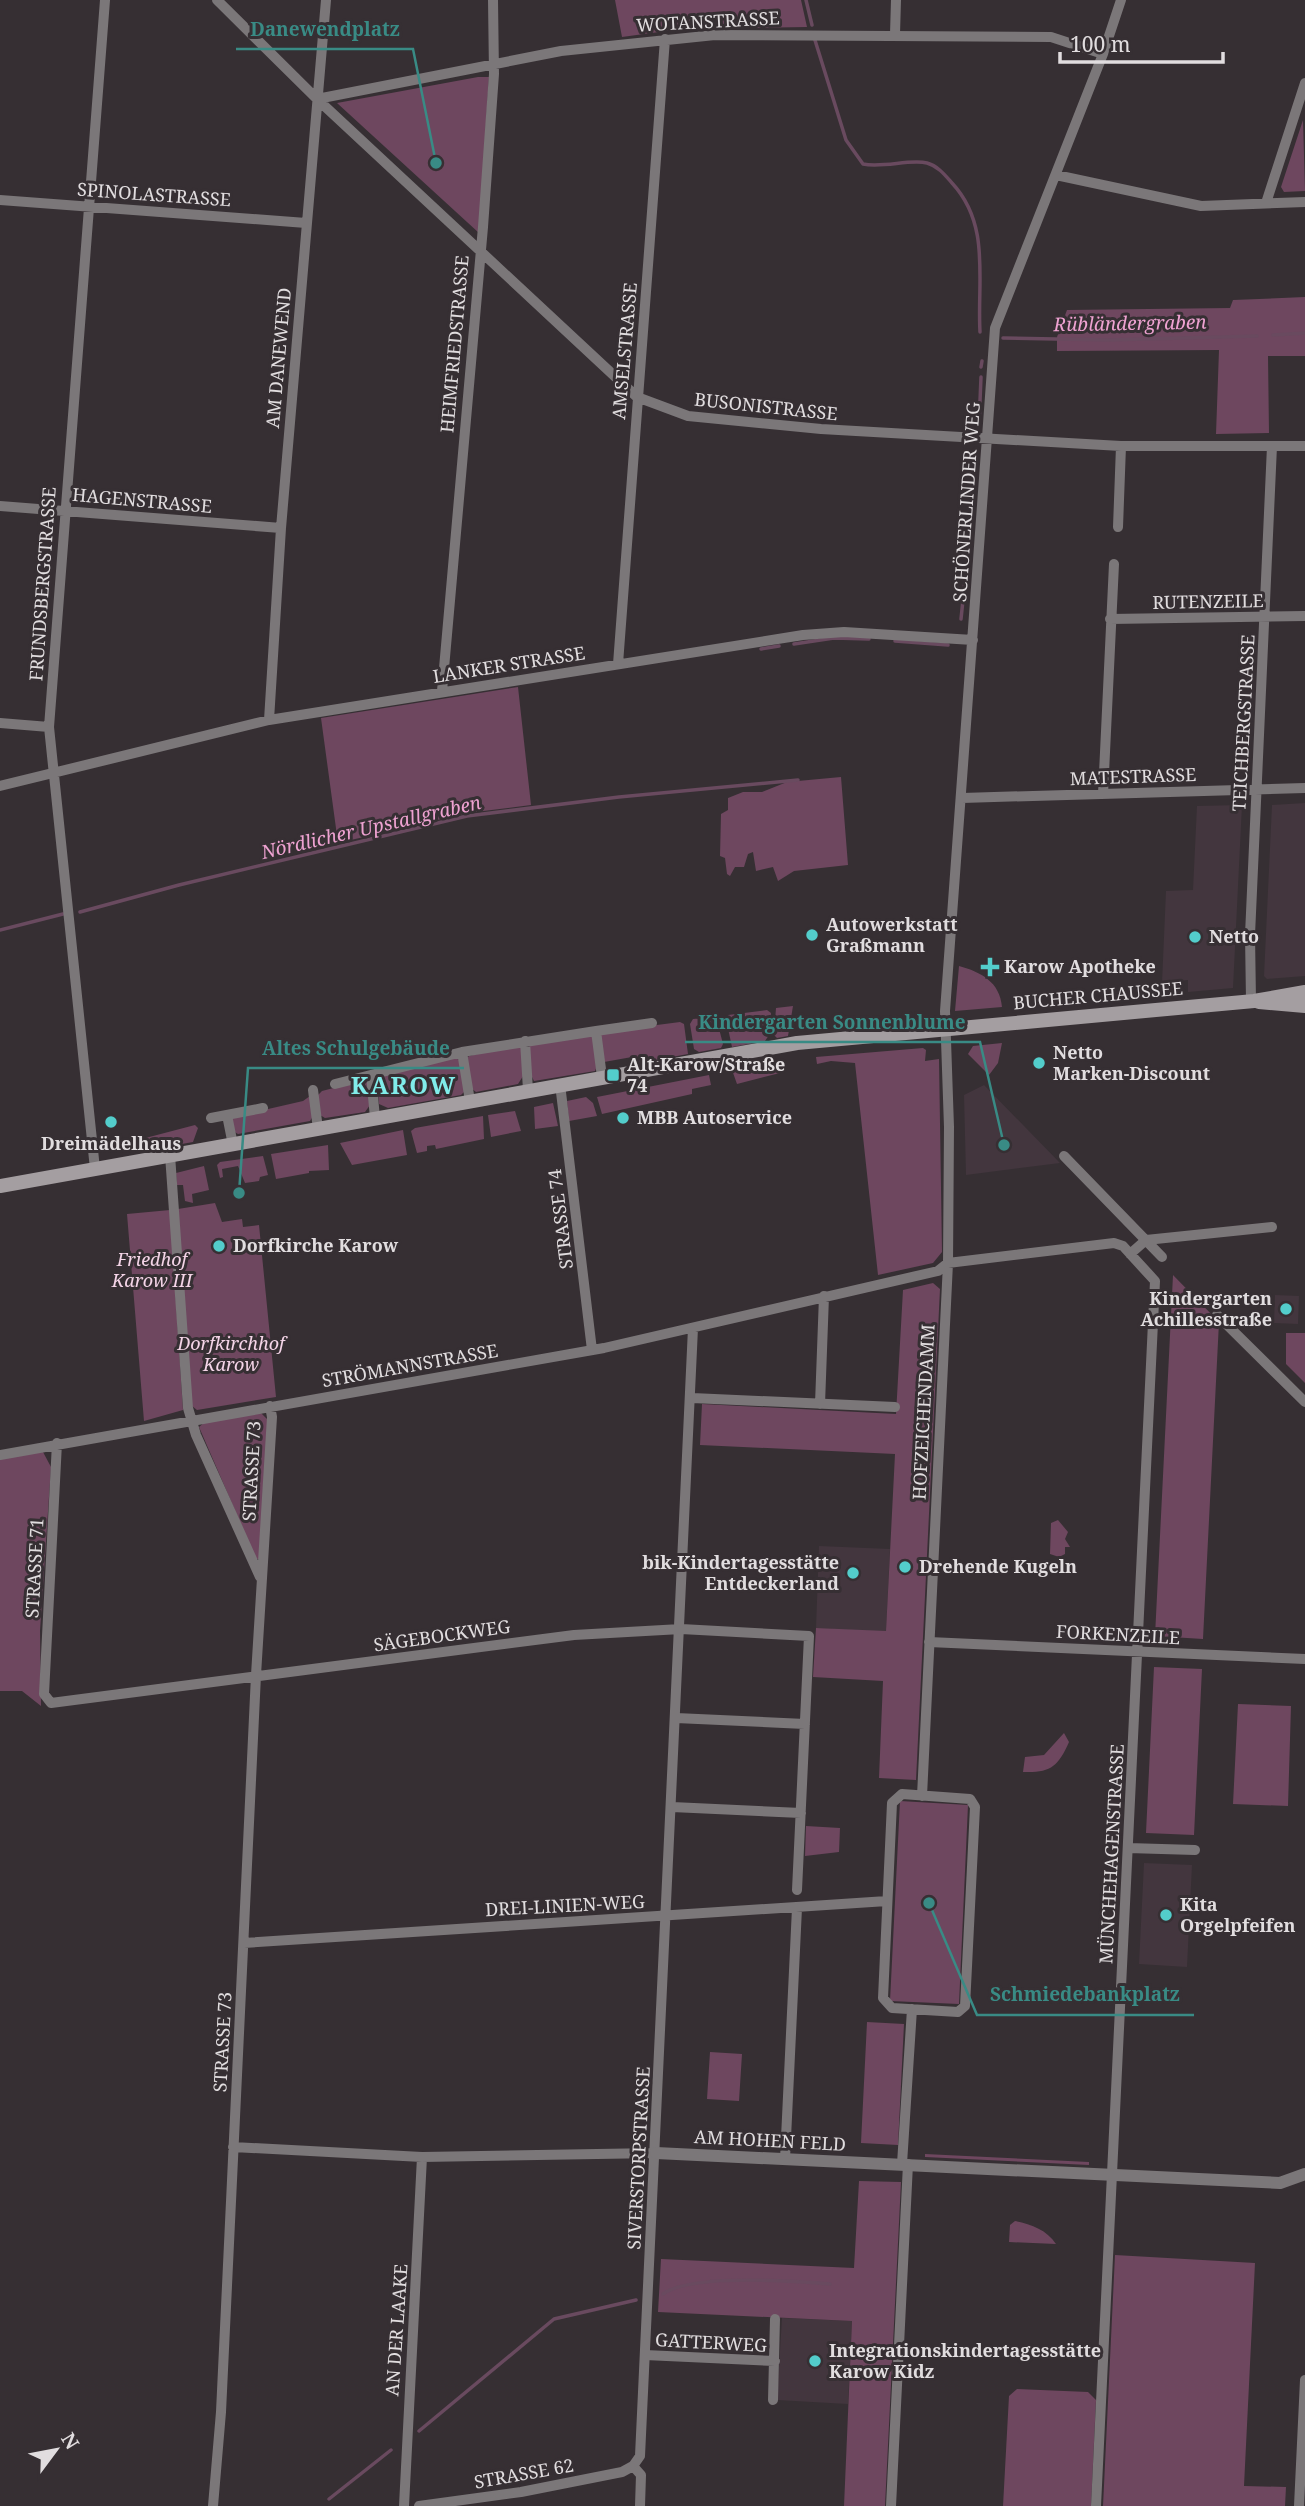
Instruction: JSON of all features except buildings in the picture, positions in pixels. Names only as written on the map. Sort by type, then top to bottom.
[{"type":"main road","name":"BUCHER CHAUSSEE","points":[[0,1186],[797,1043],[1252,1001],[1305,992]]},
{"type":"main road","name":"BUCHER CHAUSSEE","points":[[1252,1001],[1281,1006],[1305,1006]]},
{"type":"street","name":"FRUNDSBERGSTRASSE","points":[[95,1169],[49,727],[105,0]]},
{"type":"street","name":"BUSONISTRASSE","points":[[217,0],[317,99],[637,397],[688,416],[988,441],[1121,446],[1305,446]]},
{"type":"street","name":"AM DANEWEND","points":[[269,719],[281,528],[326,0]]},
{"type":"street","name":"HEIMFRIEDSTRASSE","points":[[442,691],[493,64],[493,0]]},
{"type":"street","points":[[895,34],[896,0]]},
{"type":"street","name":"SCHÖNERLINDER WEG","points":[[945,1029],[995,327],[1103,54],[1121,0]]},
{"type":"street","name":"WOTANSTRASSE","points":[[317,99],[561,51],[665,39],[769,33],[1051,37],[1103,54]]},
{"type":"street","name":"AMSELSTRASSE","points":[[618,664],[665,39]]},
{"type":"street","points":[[1266,203],[1300,111],[1305,83]]},
{"type":"street","points":[[1056,175],[1067,180],[1201,206],[1305,202]]},
{"type":"street","name":"SPINOLASTRASSE","points":[[0,200],[306,223]]},
{"type":"street","points":[[1118,527],[1121,446]]},
{"type":"street","name":"TEICHBERGSTRASSE","points":[[1252,1001],[1250,946],[1272,446]]},
{"type":"street","name":"HAGENSTRASSE","points":[[0,506],[281,528]]},
{"type":"street","points":[[1103,794],[1114,564]]},
{"type":"street","name":"RUTENZEILE","points":[[1110,619],[1305,616]]},
{"type":"street","name":"LANKER STRASSE","points":[[0,786],[269,719],[823,633],[974,640]]},
{"type":"street","points":[[0,723],[49,727]]},
{"type":"street","name":"MATESTRASSE","points":[[961,798],[1305,788]]},
{"type":"street","points":[[335,1084],[462,1052],[652,1023]]},
{"type":"street","name":"HOFZEICHENDAMM","points":[[922,1796],[948,1263],[949,1127],[945,1029]]},
{"type":"street","points":[[596,1031],[602,1077]]},
{"type":"street","points":[[525,1041],[528,1090]]},
{"type":"street","points":[[462,1052],[470,1101]]},
{"type":"street","points":[[371,1075],[375,1118]]},
{"type":"street","name":"STRASSE 74","points":[[560,1084],[593,1350]]},
{"type":"street","points":[[313,1090],[318,1129]]},
{"type":"street","points":[[211,1118],[262,1108]]},
{"type":"street","points":[[227,1115],[233,1144]]},
{"type":"street","name":"STRASSE 73","points":[[170,1155],[191,1421],[262,1580]]},
{"type":"street","points":[[1064,1156],[1162,1257]]},
{"type":"street","points":[[1130,1254],[1146,1240],[1272,1227]]},
{"type":"street","name":"STRÖMANNSTRASSE","points":[[0,1455],[593,1350],[938,1270],[948,1263],[1114,1243],[1123,1246],[1130,1254]]},
{"type":"street","name":"MÜNCHEHAGENSTRASSE","points":[[1096,2506],[1156,1281],[1130,1254]]},
{"type":"street","points":[[820,1404],[824,1296]]},
{"type":"street","points":[[1217,1315],[1305,1402]]},
{"type":"street","name":"SIVERSTORPSTRASSE","points":[[640,2506],[641,2475],[633,2466],[640,2456],[656,2153],[692,1398],[693,1328]]},
{"type":"street","points":[[692,1398],[895,1407]]},
{"type":"street","name":"STRASSE 73","points":[[213,2506],[221,2412],[256,1675],[272,1417],[270,1406]]},
{"type":"street","name":"STRASSE 71","points":[[44,1693],[57,1443]]},
{"type":"street","name":"SÄGEBOCKWEG","points":[[44,1693],[46,1700],[57,1704],[256,1675],[281,1675],[574,1635],[681,1629],[808,1636],[805,1724]]},
{"type":"street","name":"FORKENZEILE","points":[[929,1642],[1305,1659]]},
{"type":"street","points":[[676,1718],[805,1724],[797,1890]]},
{"type":"street","points":[[902,1794],[922,1796],[970,1799],[975,1807],[965,2006],[958,2012],[892,2008],[883,1998],[892,1803],[902,1794]]},
{"type":"street","points":[[673,1807],[801,1813]]},
{"type":"street","points":[[1128,1848],[1195,1850]]},
{"type":"street","name":"DREI-LINIEN-WEG","points":[[244,1943],[406,1930],[667,1917],[887,1901]]},
{"type":"street","points":[[785,2159],[797,1908]]},
{"type":"street","points":[[891,2506],[912,2009]]},
{"type":"street","name":"AM HOHEN FELD","points":[[233,2147],[422,2157],[656,2153],[1280,2183],[1305,2175]]},
{"type":"street","name":"AN DER LAAKE","points":[[404,2506],[422,2157]]},
{"type":"street","name":"GATTERWEG","points":[[773,2400],[775,2319]]},
{"type":"street","name":"GATTERWEG","points":[[645,2355],[775,2361]]},
{"type":"street","points":[[1299,2506],[1305,2381]]},
{"type":"street","name":"STRASSE 62","points":[[419,2506],[522,2492],[622,2472],[633,2466]]},
{"type":"shaded area","points":[[1305,803],[1305,976],[1267,979],[1264,976],[1272,805]]},
{"type":"shaded area","points":[[1242,805],[1233,988],[1188,992],[1188,980],[1162,983],[1166,891],[1193,890],[1197,806]]},
{"type":"shaded area","points":[[984,1085],[1060,1163],[966,1175],[964,1095]]},
{"type":"shaded area","name":"Kindergarten Achillesstraße","points":[[1275,1295],[1299,1296],[1298,1324],[1274,1323]]},
{"type":"shaded area","name":"bik-Kindertagesstätte Entdeckerland","points":[[819,1546],[890,1549],[886,1632],[816,1628]]},
{"type":"shaded area","name":"Kita Orgelpfeifen","points":[[1144,1863],[1192,1865],[1187,1967],[1139,1964]]},
{"type":"shaded area","name":"Integrationskindertagesstätte Karow Kidz","points":[[782,2318],[852,2321],[848,2404],[777,2400]]},
{"type":"green space","points":[[615,0],[801,0],[807,27],[681,29],[622,37]]},
{"type":"green space","points":[[489,77],[479,233],[337,103]]},
{"type":"green space","points":[[1303,120],[1305,191],[1284,192],[1281,187]]},
{"type":"green space","points":[[1305,297],[1305,356],[1268,356],[1269,433],[1216,434],[1219,350],[1057,351],[1057,337],[1067,310],[1230,308],[1233,300]]},
{"type":"green space","points":[[518,687],[531,805],[467,813],[338,843],[321,718]]},
{"type":"green space","points":[[841,777],[848,865],[794,871],[778,881],[773,867],[756,871],[753,852],[748,854],[744,867],[735,867],[730,876],[727,874],[725,858],[720,856],[721,814],[728,810],[728,798],[743,792],[762,792],[787,782]]},
{"type":"green space","points":[[959,966],[988,979],[998,991],[1002,1007],[955,1011]]},
{"type":"green space","points":[[793,1006],[788,1036],[777,1038],[774,1035],[776,1008]]},
{"type":"green space","points":[[767,1010],[771,1013],[769,1035],[765,1041],[732,1047],[726,1019],[728,1015]]},
{"type":"green space","points":[[716,1017],[723,1044],[721,1048],[699,1052],[694,1049],[690,1024],[693,1019]]},
{"type":"green space","points":[[680,1022],[684,1024],[688,1054],[634,1064],[632,1057],[604,1062],[600,1036],[603,1032]]},
{"type":"green space","points":[[589,1035],[593,1037],[597,1066],[595,1071],[534,1081],[530,1073],[529,1047],[532,1042]]},
{"type":"green space","points":[[1002,1043],[998,1063],[989,1075],[968,1054],[973,1046]]},
{"type":"green space","points":[[516,1045],[523,1049],[525,1073],[518,1084],[476,1092],[471,1088],[466,1059],[469,1056]]},
{"type":"green space","points":[[923,1048],[926,1050],[925,1061],[939,1059],[942,1252],[933,1263],[878,1275],[855,1063],[831,1061],[817,1064],[816,1057]]},
{"type":"green space","points":[[455,1057],[460,1061],[465,1091],[461,1095],[388,1108],[379,1104],[377,1081],[381,1076]]},
{"type":"green space","points":[[780,1061],[784,1072],[737,1084],[732,1070]]},
{"type":"green space","points":[[709,1075],[711,1085],[692,1089],[692,1094],[602,1114],[597,1097]]},
{"type":"green space","points":[[364,1080],[368,1083],[370,1105],[365,1112],[325,1118],[320,1115],[317,1096],[322,1091]]},
{"type":"green space","points":[[310,1096],[313,1116],[310,1121],[238,1134],[233,1131],[231,1121],[234,1117],[303,1101]]},
{"type":"green space","points":[[586,1097],[593,1103],[597,1116],[569,1121],[567,1101]]},
{"type":"green space","points":[[553,1103],[558,1126],[535,1129],[534,1107]]},
{"type":"green space","points":[[515,1111],[521,1131],[491,1137],[488,1115]]},
{"type":"green space","points":[[483,1116],[484,1139],[436,1149],[435,1145],[427,1146],[427,1151],[417,1153],[411,1131],[415,1128]]},
{"type":"green space","points":[[195,1125],[198,1128],[193,1142],[137,1152],[134,1149],[134,1141]]},
{"type":"green space","points":[[403,1130],[407,1155],[352,1165],[340,1143]]},
{"type":"green space","points":[[328,1145],[329,1170],[309,1171],[276,1179],[271,1154]]},
{"type":"green space","points":[[263,1156],[268,1175],[260,1177],[259,1181],[245,1183],[238,1166],[222,1169],[223,1177],[220,1178],[217,1165],[220,1162]]},
{"type":"green space","points":[[204,1166],[209,1190],[192,1194],[193,1203],[185,1201],[183,1185],[177,1185],[176,1173]]},
{"type":"green space","name":"Dorfkirchhof Karow","points":[[215,1203],[222,1222],[242,1219],[243,1227],[259,1225],[276,1397],[197,1410],[192,1406],[178,1209]]},
{"type":"green space","name":"Friedhof Karow III","points":[[170,1210],[183,1410],[144,1421],[127,1214]]},
{"type":"green space","points":[[1173,1275],[1219,1322],[1203,1639],[1155,1636]]},
{"type":"green space","points":[[933,1283],[940,1289],[916,1780],[879,1778],[883,1681],[813,1677],[816,1628],[886,1631],[895,1454],[700,1445],[702,1404],[896,1414],[903,1290]]},
{"type":"green space","points":[[1286,1333],[1305,1333],[1305,1383],[1286,1364]]},
{"type":"green space","points":[[261,1413],[268,1420],[259,1559],[256,1559],[199,1427],[205,1422]]},
{"type":"green space","points":[[43,1452],[51,1467],[40,1631],[41,1706],[22,1691],[0,1691],[0,1458]]},
{"type":"green space","points":[[1058,1520],[1068,1532],[1065,1539],[1070,1547],[1065,1547],[1065,1554],[1059,1557],[1050,1554],[1051,1523]]},
{"type":"green space","points":[[1154,1667],[1202,1669],[1194,1835],[1146,1833]]},
{"type":"green space","points":[[1238,1704],[1291,1706],[1288,1806],[1233,1804]]},
{"type":"green space","points":[[1064,1733],[1069,1742],[1057,1763],[1047,1770],[1023,1772],[1025,1757],[1044,1755]]},
{"type":"green space","points":[[900,1801],[968,1805],[959,2004],[890,2001]]},
{"type":"green space","points":[[806,1826],[840,1828],[839,1852],[805,1856]]},
{"type":"green space","points":[[867,2022],[904,2024],[898,2145],[861,2143]]},
{"type":"green space","points":[[710,2052],[742,2054],[739,2101],[707,2099]]},
{"type":"green space","points":[[925,2154],[1089,2162],[1089,2165],[925,2157]]},
{"type":"green space","points":[[859,2181],[901,2182],[885,2506],[844,2506],[852,2321],[658,2312],[661,2259],[854,2268]]},
{"type":"green space","points":[[1015,2221],[1038,2228],[1056,2244],[1009,2242],[1010,2225]]},
{"type":"green space","points":[[1115,2255],[1255,2263],[1244,2486],[1286,2487],[1285,2506],[1103,2506]]},
{"type":"green space","points":[[1017,2389],[1088,2392],[1096,2400],[1091,2506],[1003,2506],[1009,2396]]},
{"type":"waterway","name":"Rübländergraben","points":[[806,0],[812,25]]},
{"type":"waterway","name":"Rübländergraben","points":[[814,37],[846,140],[863,164],[927,163],[944,174],[964,199],[972,217],[980,254],[980,332]]},
{"type":"waterway","name":"Rübländergraben","points":[[1273,335],[1305,333]]},
{"type":"waterway","name":"Rübländergraben","points":[[1003,338],[1109,340],[1257,336]]},
{"type":"waterway","name":"Nördlicher Upstallgraben","points":[[981,367],[982,361]]},
{"type":"waterway","name":"Nördlicher Upstallgraben","points":[[979,425],[981,377]]},
{"type":"waterway","name":"Nördlicher Upstallgraben","points":[[968,554],[976,454]]},
{"type":"waterway","name":"Nördlicher Upstallgraben","points":[[961,619],[966,571]]},
{"type":"waterway","name":"Nördlicher Upstallgraben","points":[[794,644],[834,638],[869,639]]},
{"type":"waterway","name":"Nördlicher Upstallgraben","points":[[895,641],[948,645]]},
{"type":"waterway","name":"Nördlicher Upstallgraben","points":[[761,649],[779,646]]},
{"type":"waterway","name":"Nördlicher Upstallgraben","points":[[80,912],[179,885],[467,816],[619,797],[798,780]]},
{"type":"waterway","points":[[0,930],[63,914]]},
{"type":"waterway","points":[[663,2294],[677,2287],[719,2281],[769,2280],[830,2284]]},
{"type":"waterway","points":[[419,2431],[554,2319],[636,2300]]},
{"type":"waterway","points":[[329,2499],[391,2450]]},
{"type":"place","name":"Danewendplatz","points":[[436,163]]},
{"type":"place","name":"Autowerkstatt Graßmann","points":[[812,935]]},
{"type":"place","name":"Netto","points":[[1195,937]]},
{"type":"place","name":"Karow Apotheke","points":[[990,967]]},
{"type":"place","name":"Netto Marken-Discount","points":[[1039,1063]]},
{"type":"place","name":"Alt-Karow/Straße 74","points":[[613,1075]]},
{"type":"place","name":"MBB Autoservice","points":[[623,1118]]},
{"type":"place","name":"Dreimädelhaus","points":[[111,1122]]},
{"type":"place","name":"Kindergarten Sonnenblume","points":[[1004,1145]]},
{"type":"place","name":"Altes Schulgebäude","points":[[239,1193]]},
{"type":"place","name":"Dorfkirche Karow","points":[[219,1246]]},
{"type":"place","name":"Kindergarten Achillesstraße","points":[[1286,1309]]},
{"type":"place","name":"Drehende Kugeln","points":[[905,1567]]},
{"type":"place","name":"bik-Kindertagesstätte Entdeckerland","points":[[853,1573]]},
{"type":"place","name":"Schmiedebankplatz","points":[[929,1903]]},
{"type":"place","name":"Kita Orgelpfeifen","points":[[1166,1915]]},
{"type":"place","name":"Integrationskindertagesstätte Karow Kidz","points":[[815,2361]]},
{"type":"district","name":"KAROW","points":[[404,1086]]}]
